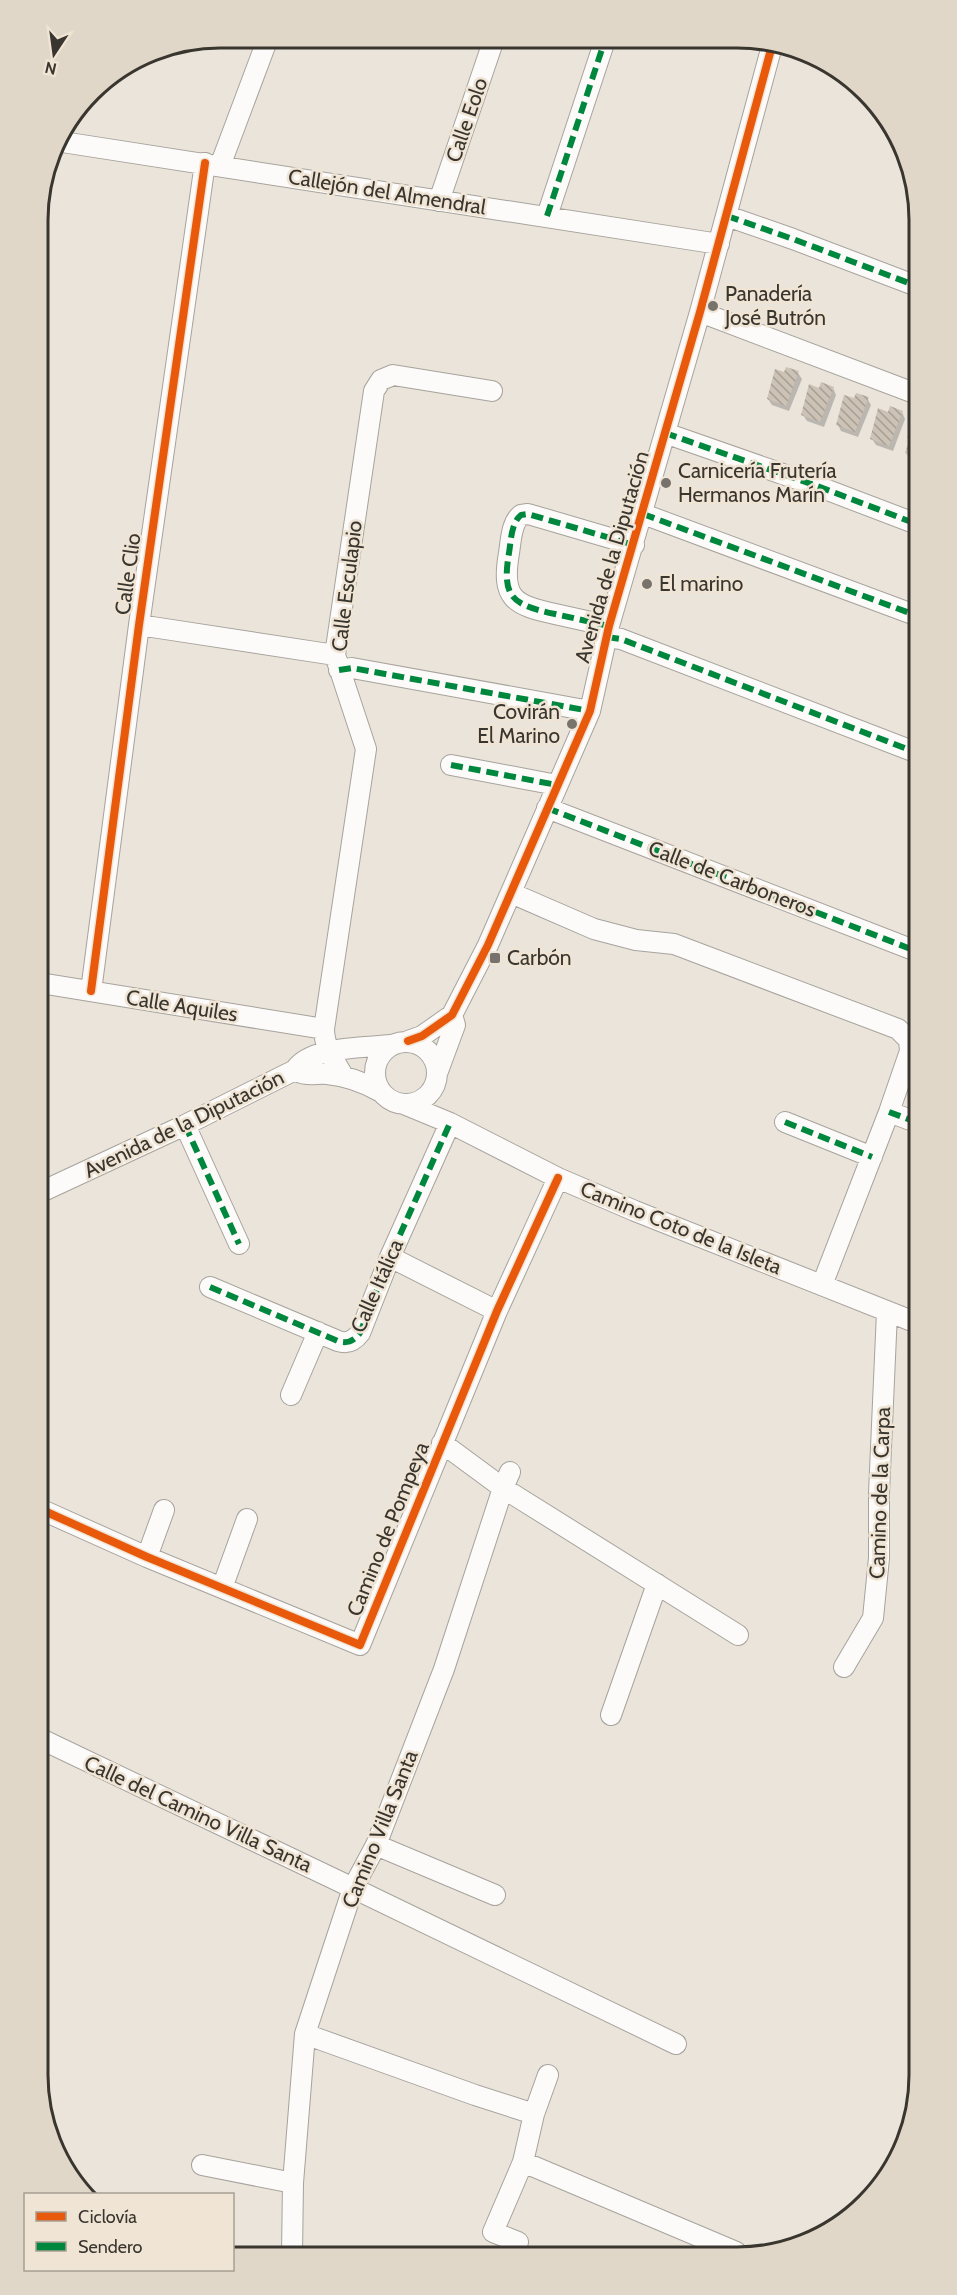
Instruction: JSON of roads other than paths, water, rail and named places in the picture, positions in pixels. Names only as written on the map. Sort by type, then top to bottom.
[{"type":"street","name":"Calle Clio","points":[[91,991],[139,625],[212,165],[264,48]]},
{"type":"street","name":"Calle Eolo","points":[[439,201],[491,48]]},
{"type":"street","points":[[547,216],[602,48]]},
{"type":"street","name":"Avenida de la Diputación","points":[[48,1189],[294,1071],[299,1064],[329,1052],[400,1043],[422,1036],[452,1015],[488,945],[590,711],[608,632],[727,216],[771,51]]},
{"type":"street","name":"Callejón del Almendral","points":[[67,143],[719,244]]},
{"type":"street","points":[[727,216],[793,238],[909,283]]},
{"type":"street","points":[[700,312],[909,391]]},
{"type":"street","name":"Calle Esculapio","points":[[344,1077],[329,1052],[324,1039],[324,1029],[366,749],[337,662],[374,391],[376,385],[386,376],[393,375],[492,391]]},
{"type":"street","points":[[665,433],[817,486],[909,522]]},
{"type":"street","points":[[634,545],[528,514],[521,515],[515,523],[505,574],[508,588],[514,599],[531,609],[608,632],[909,750]]},
{"type":"street","points":[[643,514],[909,613]]},
{"type":"street","points":[[139,625],[337,662],[352,668],[590,711]]},
{"type":"street","points":[[451,765],[557,785]]},
{"type":"street","name":"Calle de Carboneros","points":[[547,808],[909,948]]},
{"type":"street","points":[[511,893],[594,929],[636,940],[674,944],[902,1032],[909,1040]]},
{"type":"street","name":"Calle Aquiles","points":[[48,984],[324,1029]]},
{"type":"street","name":"Avenida de la Diputación","points":[[438,1075],[455,1025],[452,1015]]},
{"type":"street","points":[[438,1075],[429,1095],[413,1104],[404,1104],[387,1098],[381,1092],[376,1084],[375,1066],[384,1050],[400,1043],[425,1047],[432,1054],[438,1075],[441,1101],[450,1123]]},
{"type":"street","points":[[822,1285],[909,1054]]},
{"type":"street","name":"Avenida de la Diputación","points":[[294,1071],[303,1075],[324,1074],[344,1077],[364,1082],[381,1092]]},
{"type":"street","name":"Camino Coto de la Isleta","points":[[404,1104],[450,1123],[558,1178],[635,1211],[909,1320]]},
{"type":"street","points":[[889,1112],[909,1119]]},
{"type":"street","points":[[785,1122],[872,1157]]},
{"type":"street","name":"Calle Itálica","points":[[210,1287],[342,1342],[348,1342],[357,1337],[450,1123]]},
{"type":"street","points":[[185,1125],[239,1244]]},
{"type":"street","name":"Camino de Pompeya","points":[[48,1513],[147,1557],[360,1645],[497,1311],[558,1178]]},
{"type":"street","points":[[390,1257],[497,1311]]},
{"type":"street","name":"Camino de la Carpa","points":[[844,1667],[873,1618],[879,1557],[879,1493],[887,1312]]},
{"type":"street","points":[[291,1395],[318,1332]]},
{"type":"street","points":[[442,1443],[506,1480],[657,1584],[738,1635]]},
{"type":"street","name":"Camino Villa Santa","points":[[292,2247],[293,2183],[305,2034],[353,1888],[376,1845],[444,1669],[506,1480]]},
{"type":"street","points":[[147,1557],[164,1510]]},
{"type":"street","points":[[222,1588],[247,1519]]},
{"type":"street","points":[[611,1715],[657,1584]]},
{"type":"street","name":"Calle del Camino Villa Santa","points":[[48,1743],[676,2044]]},
{"type":"street","points":[[376,1845],[495,1895]]},
{"type":"street","points":[[305,2034],[534,2114]]},
{"type":"street","points":[[518,2242],[493,2232],[523,2162],[534,2114],[548,2075]]},
{"type":"street","points":[[523,2162],[724,2247]]},
{"type":"street","points":[[202,2164],[293,2183]]},
{"type":"place","name":"Panadería José Butrón","points":[[713,306]]},
{"type":"place","name":"Carnicería Frutería Hermanos Marín","points":[[666,483]]},
{"type":"place","name":"El marino","points":[[647,584]]},
{"type":"place","name":"Covirán El Marino","points":[[572,724]]},
{"type":"place","name":"Carbón","points":[[495,958]]}]
